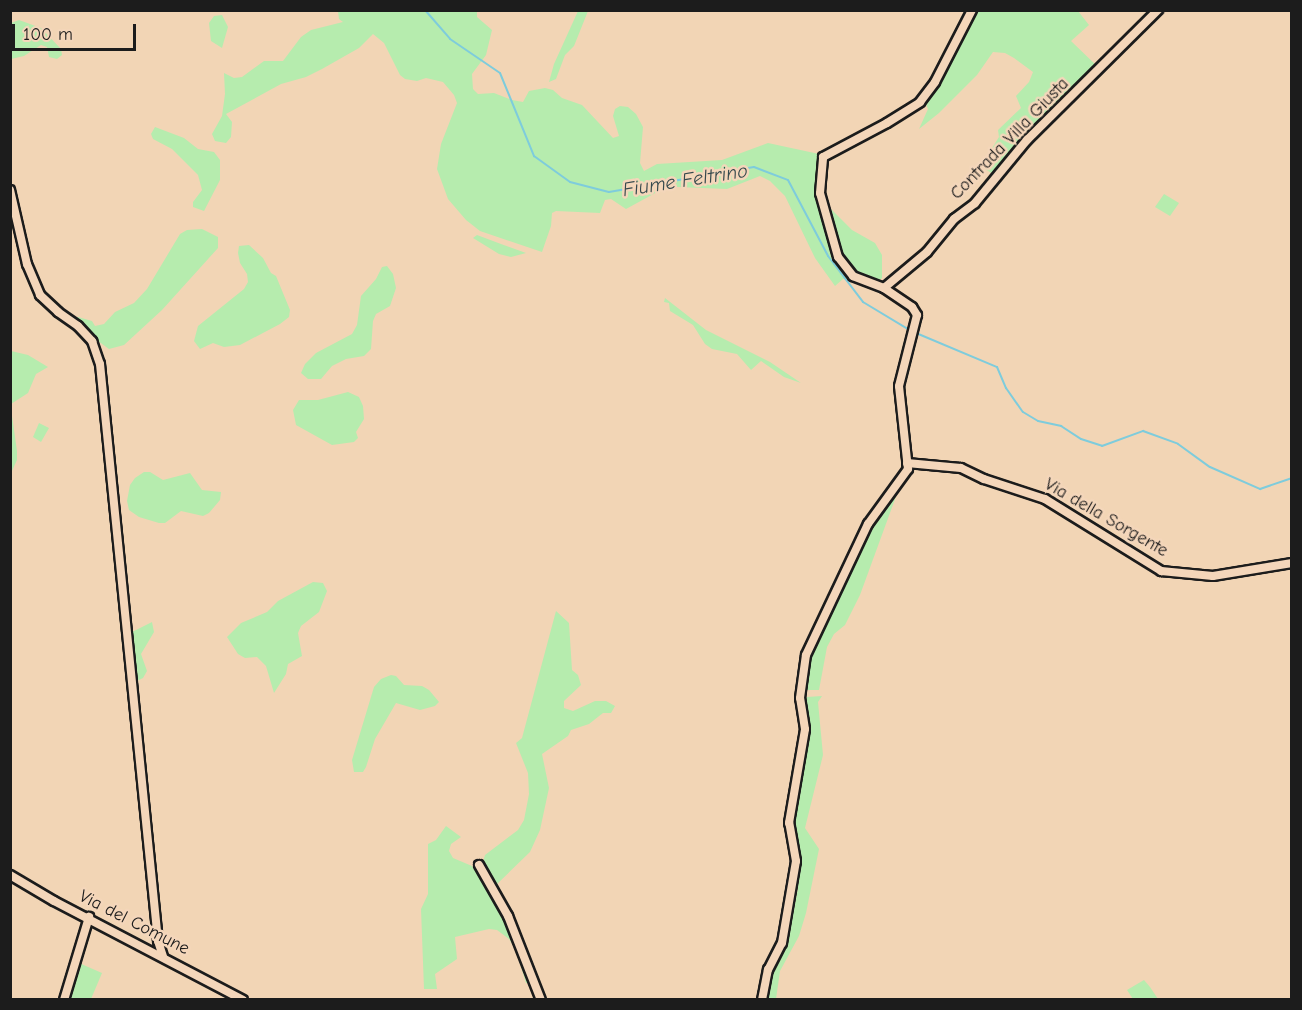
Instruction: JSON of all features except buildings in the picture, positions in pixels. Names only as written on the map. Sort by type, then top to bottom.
[{"type":"street","points":[[762,999],[768,970],[782,943],[796,861],[789,823],[806,729],[800,698],[806,655],[868,524],[908,470],[899,386],[909,338],[917,315],[912,307],[884,288],[853,276],[838,257],[820,192],[824,155],[887,123],[920,102],[935,82],[972,10]]},
{"type":"street","name":"Contrada Villa Giusta","points":[[884,288],[927,252],[954,219],[975,203],[1027,140],[1158,10]]},
{"type":"street","points":[[10,190],[27,264],[40,295],[78,326],[92,341],[100,364],[156,918],[163,956]]},
{"type":"street","name":"Via della Sorgente","points":[[907,463],[961,468],[1045,499],[1161,571],[1213,576],[1292,563]]},
{"type":"street","points":[[479,865],[508,916],[541,999]]},
{"type":"street","name":"Via del Comune","points":[[10,875],[54,901],[89,917],[243,999]]},
{"type":"street","points":[[64,999],[89,917]]},
{"type":"green space","points":[[338,11],[477,11],[477,17],[492,30],[486,55],[472,74],[473,89],[478,94],[494,93],[523,102],[529,91],[545,88],[553,90],[562,98],[582,105],[613,138],[619,136],[613,116],[615,109],[620,106],[628,107],[636,114],[643,127],[640,163],[644,171],[657,164],[722,160],[768,143],[819,154],[822,156],[822,200],[852,230],[875,243],[882,255],[882,278],[875,283],[843,279],[835,286],[815,258],[785,196],[770,181],[760,176],[727,189],[677,187],[659,191],[626,209],[611,199],[605,200],[600,213],[556,211],[552,213],[551,226],[542,252],[480,231],[466,220],[448,199],[437,169],[441,144],[457,103],[454,95],[443,82],[426,78],[417,81],[405,79],[400,75],[384,43],[373,34],[359,48],[322,69],[306,77],[281,84],[226,114],[232,122],[231,137],[226,143],[215,141],[212,134],[222,116],[225,94],[224,73],[234,78],[242,77],[264,61],[283,61],[301,37],[311,30],[343,22],[339,19]]},
{"type":"green space","points":[[578,11],[588,11],[574,46],[565,55],[556,79],[549,82],[554,64]]},
{"type":"green space","points":[[976,11],[1078,11],[1089,25],[1071,41],[1098,67],[996,176],[985,169],[983,162],[999,137],[998,130],[1021,108],[1016,96],[1029,82],[1033,72],[1014,58],[1005,53],[993,52],[977,75],[939,113],[919,129],[928,109],[925,102]]},
{"type":"green space","points":[[222,15],[228,27],[222,48],[211,41],[209,23],[214,16]]},
{"type":"green space","points":[[19,20],[41,28],[61,49],[62,55],[57,59],[49,57],[47,47],[41,45],[24,56],[11,59],[11,23]]},
{"type":"green space","points":[[155,127],[184,138],[198,149],[214,152],[220,160],[220,180],[204,211],[193,207],[193,202],[202,190],[198,175],[172,149],[153,139],[151,134]]},
{"type":"green space","points":[[1164,194],[1179,203],[1170,216],[1155,207]]},
{"type":"green space","points":[[202,229],[218,237],[218,248],[162,310],[124,345],[109,349],[98,341],[82,336],[69,322],[70,318],[78,317],[92,321],[95,326],[104,324],[115,312],[134,303],[147,289],[180,234],[187,230]]},
{"type":"green space","points":[[477,235],[526,253],[511,257],[499,254],[473,238]]},
{"type":"green space","points":[[249,245],[263,258],[271,273],[276,276],[290,310],[289,317],[240,345],[224,347],[213,343],[200,349],[194,341],[198,326],[244,289],[248,282],[238,253],[239,246]]},
{"type":"green space","points":[[387,266],[393,274],[396,288],[390,306],[376,314],[373,321],[371,349],[364,356],[346,359],[332,366],[321,379],[308,379],[301,373],[305,364],[316,353],[352,334],[357,325],[361,296],[376,279],[382,267]]},
{"type":"green space","points":[[665,298],[706,330],[770,362],[801,383],[784,377],[761,361],[751,370],[737,354],[712,349],[705,344],[693,325],[670,311],[669,303],[664,302]]},
{"type":"green space","points":[[11,351],[28,355],[48,367],[36,374],[28,393],[11,404]]},
{"type":"green space","points":[[348,392],[359,397],[363,406],[364,419],[356,432],[358,438],[354,442],[332,445],[296,425],[293,410],[299,400],[318,400]]},
{"type":"green space","points":[[11,409],[17,460],[11,473]]},
{"type":"green space","points":[[39,423],[49,428],[41,442],[33,437]]},
{"type":"green space","points":[[144,472],[150,472],[163,480],[190,473],[202,490],[221,492],[220,500],[209,513],[203,516],[181,511],[165,523],[139,517],[129,510],[127,501],[130,485]]},
{"type":"green space","points":[[902,480],[860,595],[845,625],[834,634],[827,647],[819,690],[804,690],[805,667],[866,529]]},
{"type":"green space","points":[[313,582],[323,583],[327,591],[319,612],[301,626],[298,633],[302,656],[288,664],[286,674],[274,693],[266,666],[257,657],[245,658],[238,654],[227,637],[241,623],[267,612],[278,601]]},
{"type":"green space","points":[[556,611],[569,623],[572,670],[578,675],[581,685],[564,701],[564,708],[573,711],[595,701],[606,701],[615,706],[611,713],[603,713],[589,724],[571,730],[568,736],[542,754],[549,788],[540,830],[530,852],[495,886],[483,862],[485,855],[518,830],[524,820],[529,794],[528,773],[516,743],[522,738]]},
{"type":"green space","points":[[152,622],[154,632],[141,654],[147,671],[143,678],[135,682],[130,633]]},
{"type":"green space","points":[[391,675],[396,676],[404,685],[422,686],[429,690],[439,702],[435,706],[420,710],[396,703],[375,739],[363,772],[354,772],[352,760],[374,687],[381,679]]},
{"type":"green space","points":[[822,696],[818,702],[823,755],[805,828],[819,849],[799,936],[780,971],[776,999],[766,1000],[769,974],[792,919],[798,888],[793,811],[804,702],[807,697]]},
{"type":"green space","points":[[446,826],[461,837],[451,844],[449,851],[453,858],[472,866],[504,915],[530,983],[526,983],[516,950],[509,939],[497,930],[489,929],[455,937],[457,959],[435,974],[437,989],[424,989],[421,909],[428,894],[428,844],[436,840]]},
{"type":"green space","points":[[79,963],[102,973],[91,999],[68,1000]]},
{"type":"green space","points":[[1144,980],[1158,999],[1133,999],[1127,990]]},
{"type":"waterway","name":"Fiume Feltrino","points":[[425,10],[450,39],[500,73],[534,156],[570,182],[609,192],[754,167],[788,180],[828,256],[863,302],[911,331]]},
{"type":"waterway","name":"Fiume Feltrino","points":[[916,333],[997,367],[1006,388],[1023,412],[1038,421],[1061,426],[1081,439],[1102,446],[1143,431],[1178,444],[1210,467],[1260,489],[1292,478]]}]
